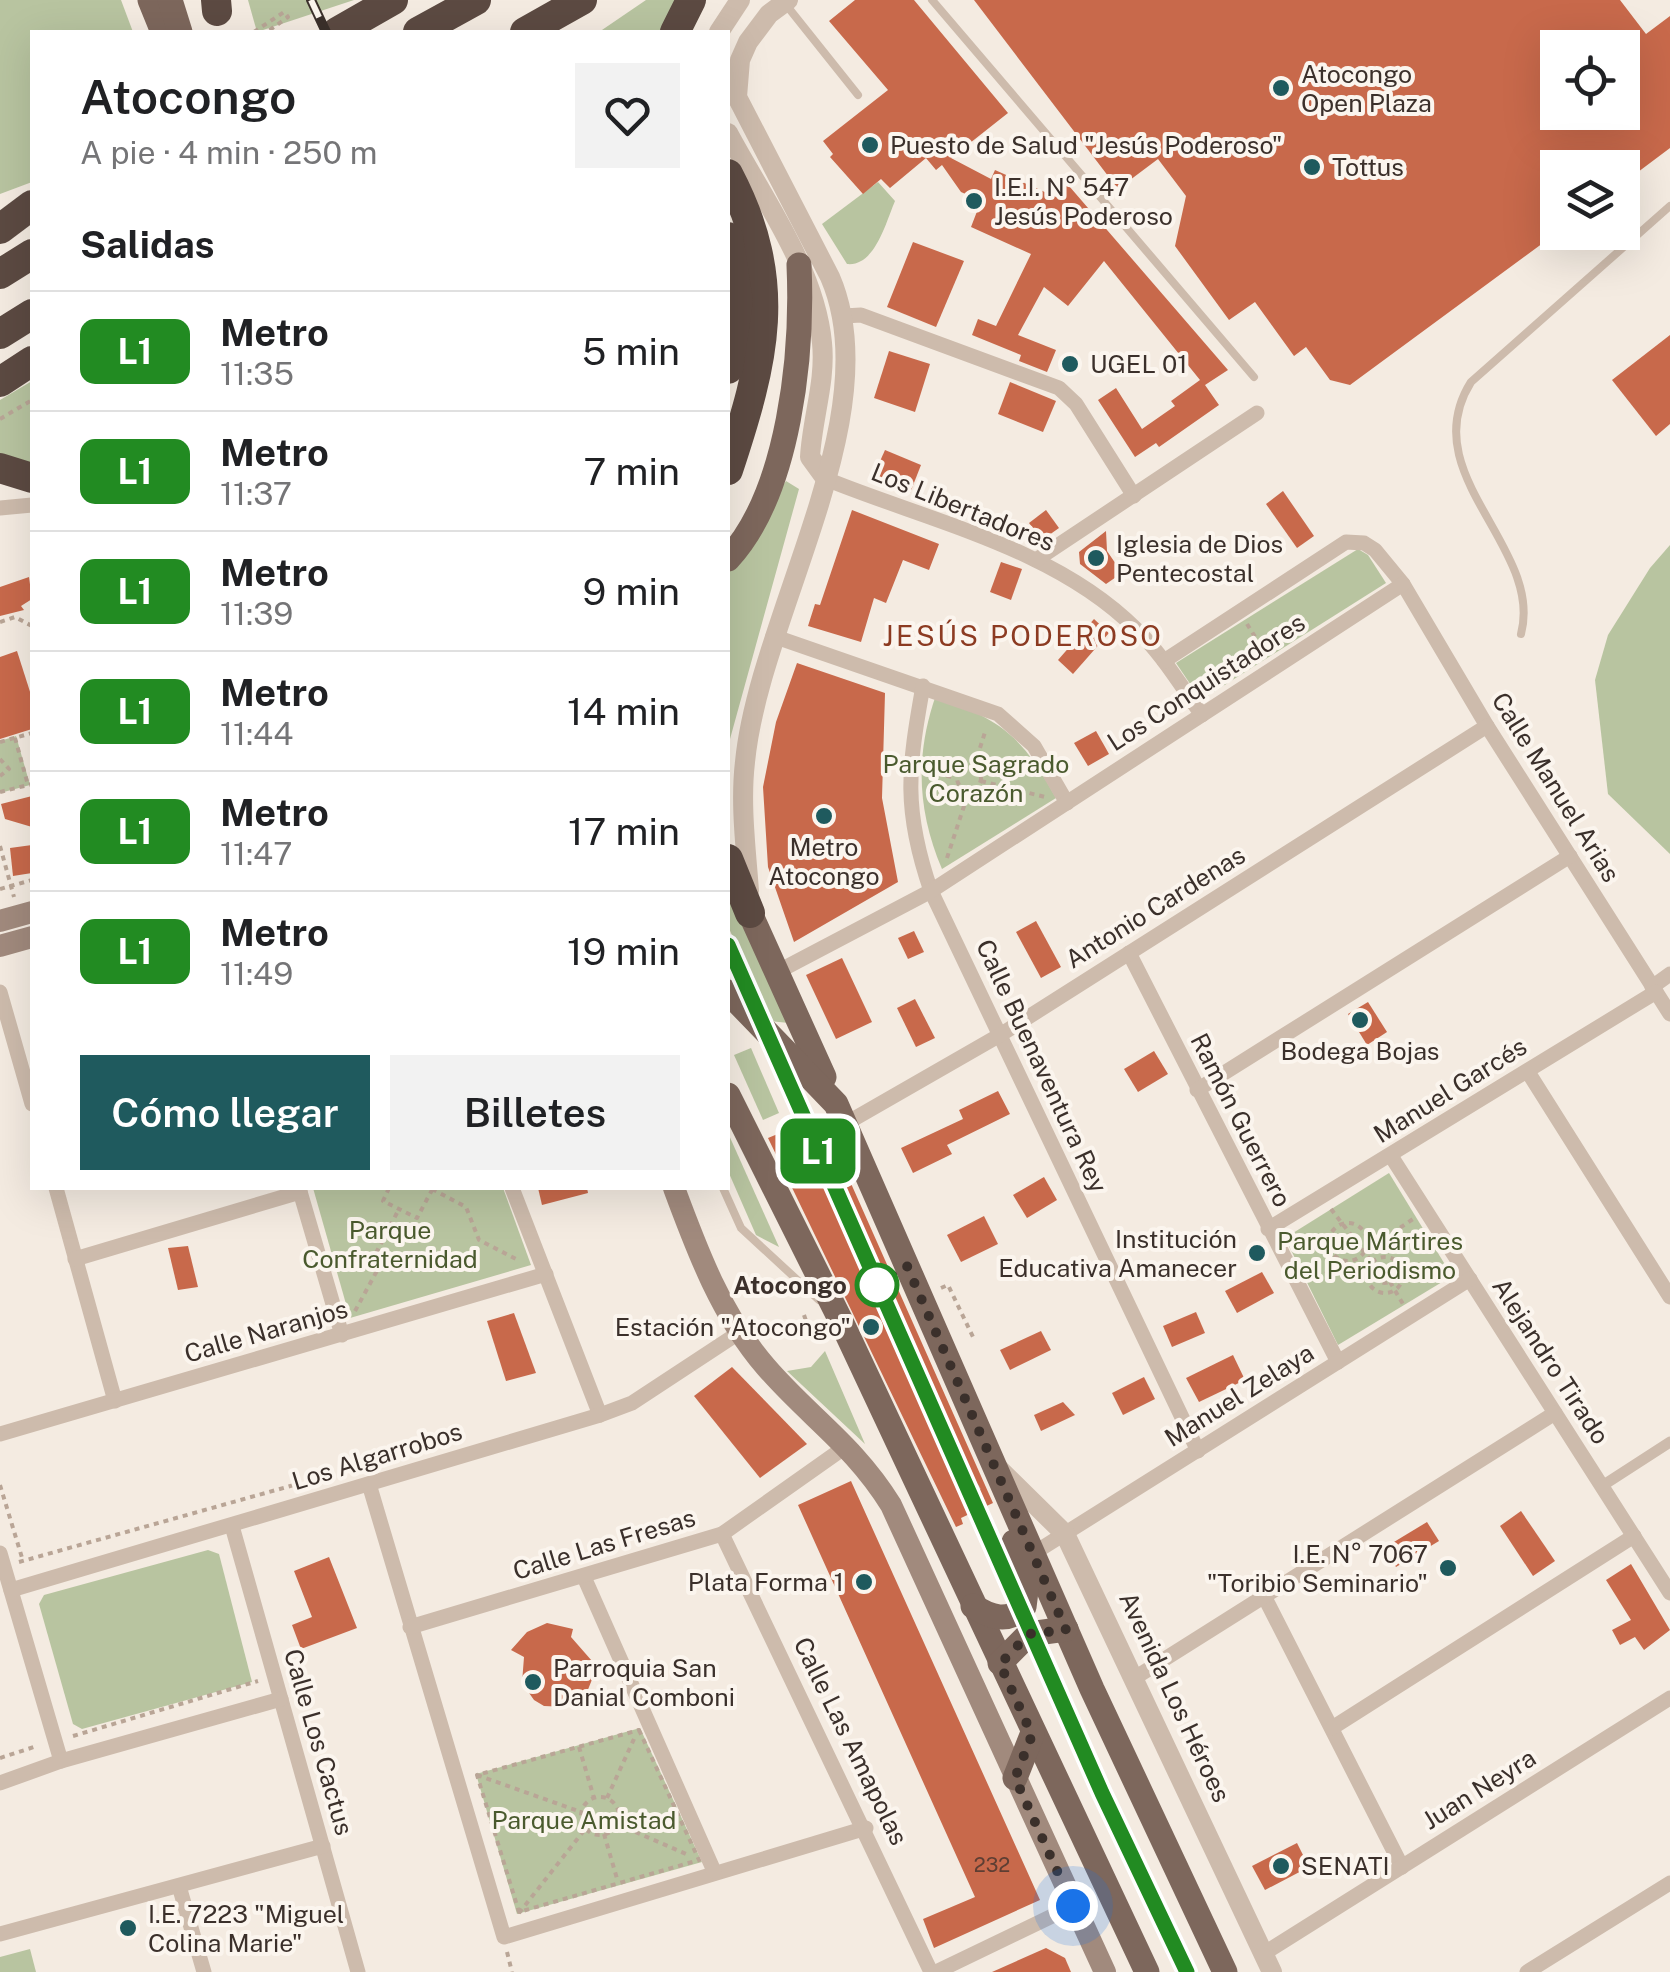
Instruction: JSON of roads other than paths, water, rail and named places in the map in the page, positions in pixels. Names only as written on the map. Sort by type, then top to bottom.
[{"type":"highway","points":[[422,30],[476,0]]},
{"type":"highway","points":[[529,30],[582,0]]},
{"type":"highway","points":[[561,30],[594,0]]},
{"type":"highway","points":[[676,30],[691,0]]},
{"type":"highway","points":[[339,30],[388,2]]},
{"type":"highway","points":[[730,179],[758,248],[766,302],[761,361],[730,464]]},
{"type":"highway","points":[[0,212],[30,204]]},
{"type":"highway","points":[[0,230],[30,206]]},
{"type":"highway","points":[[730,250],[738,301],[730,355]]},
{"type":"highway","points":[[0,274],[30,255]]},
{"type":"highway","points":[[0,334],[30,315]]},
{"type":"highway","points":[[0,382],[30,362]]},
{"type":"highway","points":[[0,468],[30,477]]},
{"type":"highway","points":[[730,864],[750,913]]},
{"type":"main road","points":[[150,0],[162,30]]},
{"type":"main road","points":[[170,0],[179,30]]},
{"type":"main road","points":[[730,556],[762,508],[779,450],[796,370],[801,312],[799,265]]},
{"type":"main road","points":[[750,913],[841,1114]]},
{"type":"main road","points":[[0,946],[30,938]]},
{"type":"main road","name":"Avenida Los Héroes","points":[[730,994],[804,1066],[841,1114],[1066,1630],[1225,1972]]},
{"type":"main road","points":[[730,1099],[840,1320],[1032,1735],[1147,1972]]},
{"type":"main road","points":[[675,1190],[702,1263],[740,1332],[766,1368],[848,1445],[891,1504],[1105,1972]]},
{"type":"main road","points":[[973,1606],[991,1616],[1008,1617],[1020,1612],[1027,1600],[1027,1582],[1013,1538],[1012,1501]]},
{"type":"main road","points":[[1000,1664],[1029,1634],[1066,1630]]},
{"type":"main road","points":[[1015,1778],[1032,1735]]},
{"type":"street","points":[[719,30],[740,0]]},
{"type":"street","points":[[750,913],[744,762],[773,636],[826,479],[846,379],[848,342],[844,316],[830,277],[737,98],[740,60],[748,42],[786,1]]},
{"type":"street","points":[[730,138],[799,265],[817,314],[822,344],[810,457],[826,479]]},
{"type":"street","points":[[844,316],[862,315],[1060,388],[1076,404],[1134,496]]},
{"type":"street","points":[[1036,560],[1257,413]]},
{"type":"street","name":"Los Libertadores","points":[[826,479],[1036,560],[1117,612],[1164,661],[1202,715]]},
{"type":"street","points":[[0,508],[30,505]]},
{"type":"street","name":"Calle Manuel Arias","points":[[1164,661],[1346,542],[1364,543],[1376,550],[1403,584],[1487,726],[1670,1014]]},
{"type":"street","name":"Los Conquistadores","points":[[777,972],[931,891],[1059,801],[1202,715],[1403,584]]},
{"type":"street","points":[[773,636],[970,702],[1020,730],[1050,768],[1059,801]]},
{"type":"street","name":"Calle Buenaventura Rey","points":[[923,686],[908,785],[914,828],[931,891],[1198,1451]]},
{"type":"street","name":"Antonio Cardenas","points":[[841,1114],[1000,1035],[1487,726]]},
{"type":"street","points":[[1197,1090],[1570,856]]},
{"type":"street","name":"Ramón Guerrero","points":[[1130,952],[1338,1362]]},
{"type":"street","name":"Manuel Garcés","points":[[1268,1229],[1528,1072],[1654,989],[1670,974]]},
{"type":"street","points":[[0,992],[30,1097]]},
{"type":"street","points":[[1528,1072],[1670,1297]]},
{"type":"street","name":"Alejandro Tirado","points":[[1391,1156],[1420,1214],[1470,1280],[1670,1592]]},
{"type":"street","points":[[57,1190],[115,1401]]},
{"type":"street","points":[[75,1259],[300,1190],[342,1335]]},
{"type":"street","points":[[513,1190],[600,1416]]},
{"type":"street","name":"Calle Naranjos","points":[[0,1434],[546,1274]]},
{"type":"street","name":"Manuel Zelaya","points":[[1034,1553],[1470,1280]]},
{"type":"street","name":"Los Algarrobos","points":[[10,1590],[600,1416],[632,1403],[740,1332]]},
{"type":"street","points":[[1133,1679],[1555,1412]]},
{"type":"street","points":[[1602,1486],[1670,1442]]},
{"type":"street","name":"Calle Las Fresas","points":[[410,1627],[722,1534],[848,1445]]},
{"type":"street","name":"Avenida Los Héroes","points":[[997,1467],[1065,1534],[1268,1963]]},
{"type":"street","points":[[369,1484],[504,1937],[866,1828]]},
{"type":"street","name":"Calle Los Cactus","points":[[232,1526],[358,1972]]},
{"type":"street","name":"Calle Las Amapolas","points":[[722,1534],[934,1972]]},
{"type":"street","points":[[1332,1728],[1634,1536]]},
{"type":"street","points":[[2,1560],[61,1761]]},
{"type":"street","points":[[584,1578],[644,1728],[714,1871]]},
{"type":"street","points":[[1264,1596],[1402,1867]]},
{"type":"street","points":[[0,1783],[61,1761],[281,1698]]},
{"type":"street","name":"Juan Neyra","points":[[1268,1963],[1402,1867],[1670,1698]]},
{"type":"street","points":[[0,1934],[323,1846]]},
{"type":"street","points":[[1527,1972],[1670,1883]]},
{"type":"street","points":[[179,1886],[204,1972]]},
{"type":"street","points":[[934,1972],[1073,1906]]},
{"type":"lane","points":[[932,0],[1254,377]]},
{"type":"lane","points":[[786,1],[858,95]]},
{"type":"lane","points":[[1521,634],[1518,582],[1474,496],[1461,458],[1454,427],[1460,399],[1472,382],[1670,206]]},
{"type":"lane","points":[[724,1190],[741,1228],[840,1320]]},
{"type":"railway","points":[[311,0],[325,30]]},
{"type":"railway","points":[[730,950],[1101,1793],[1187,1972]]},
{"type":"metro line","name":"L1","points":[[730,950],[1102,1793],[1187,1972]]},
{"type":"place","name":"Atocongo Open Plaza","points":[[1281,88]]},
{"type":"place","name":"Puesto de Salud \"Jesús Poderoso\"","points":[[870,145]]},
{"type":"place","name":"Tottus","points":[[1312,167]]},
{"type":"place","name":"I.E.I. N° 547 Jesús Poderoso","points":[[974,201]]},
{"type":"place","name":"UGEL 01","points":[[1070,364]]},
{"type":"place","name":"Iglesia de Dios Pentecostal","points":[[1096,558]]},
{"type":"place","name":"Metro Atocongo","points":[[824,816]]},
{"type":"place","name":"Bodega Bojas","points":[[1360,1020]]},
{"type":"place","name":"Institución Educativa Amanecer","points":[[1257,1253]]},
{"type":"place","name":"Atocongo","points":[[877,1285]]},
{"type":"place","name":"Estación \"Atocongo\"","points":[[871,1327]]},
{"type":"place","name":"I.E. N° 7067 \"Toribio Seminario\"","points":[[1448,1568]]},
{"type":"place","name":"Plata Forma 1","points":[[864,1582]]},
{"type":"place","name":"Parroquia San Danial Comboni","points":[[533,1682]]},
{"type":"place","name":"SENATI","points":[[1281,1866]]},
{"type":"place","name":"I.E. 7223 \"Miguel Colina Marie\"","points":[[128,1928]]},
{"type":"district","name":"JESÚS PODEROSO","points":[[1023,635]]},
{"type":"park label","name":"Parque Sagrado Corazón","points":[[976,778]]},
{"type":"park label","name":"Parque Confraternidad","points":[[390,1244]]},
{"type":"park label","name":"Parque Mártires del Periodismo","points":[[1370,1256]]},
{"type":"park label","name":"Parque Amistad","points":[[584,1820]]}]
